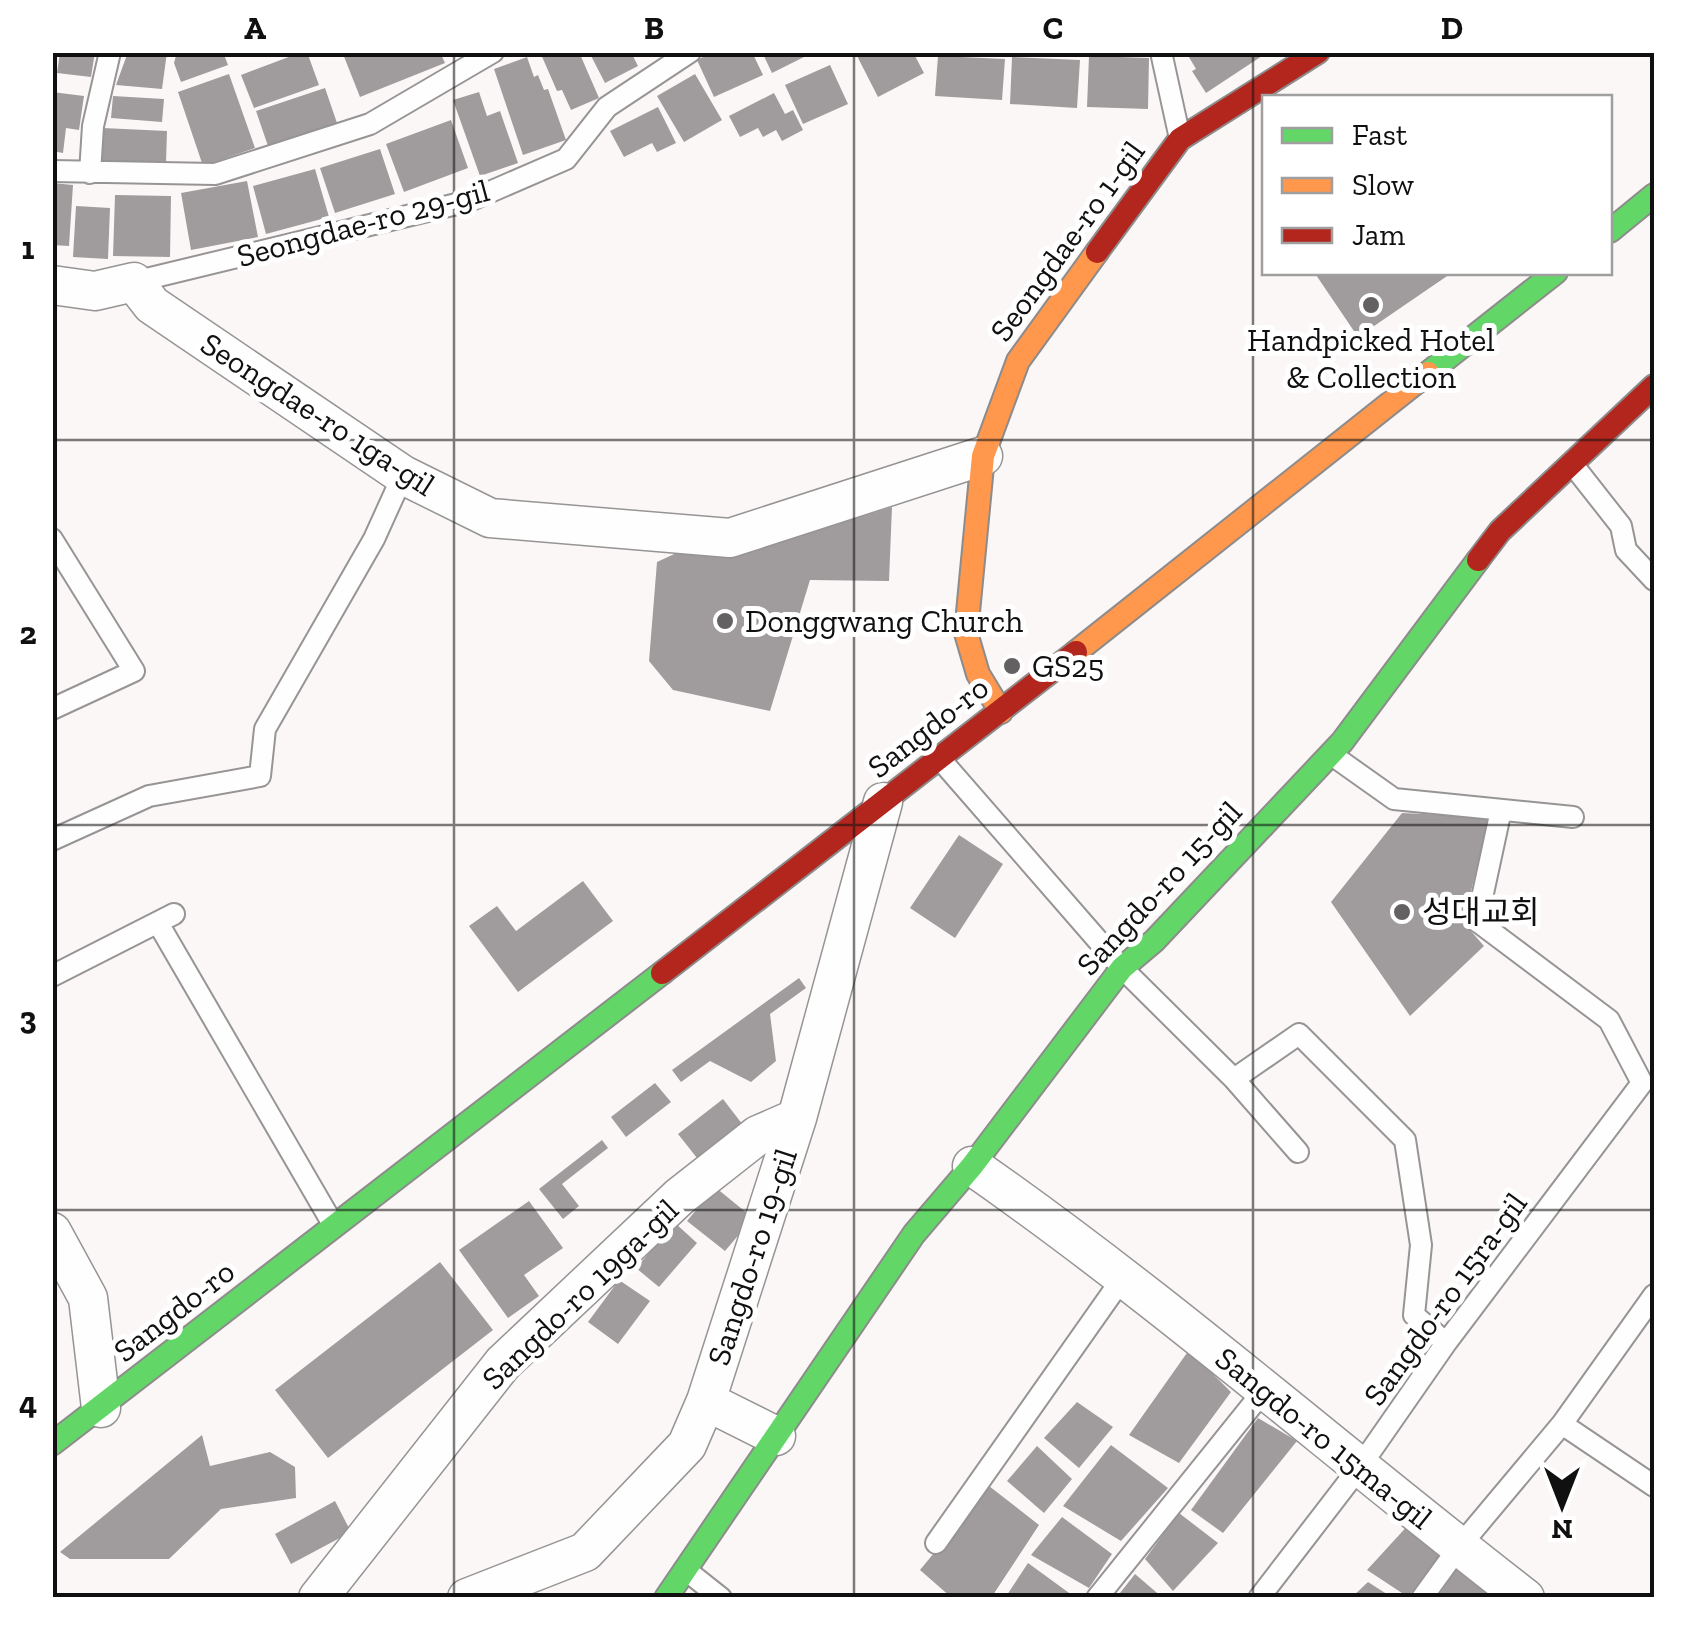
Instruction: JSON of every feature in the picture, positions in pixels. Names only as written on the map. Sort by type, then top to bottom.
[{"type":"street","name":"Seongdae-ro 1-gil","points":[[1001,712],[970,660],[966,633],[983,456],[1018,360],[1180,139],[1318,52]]},
{"type":"street","points":[[1612,228],[1654,195]]},
{"type":"street","name":"Sangdo-ro","points":[[52,1444],[1001,712],[1552,275]]},
{"type":"street","name":"Seongdae-ro 29-gil","points":[[52,285],[94,291],[134,282]]},
{"type":"street","name":"Seongdae-ro 1ga-gil","points":[[134,282],[152,306],[404,475],[490,518],[730,538],[983,456]]},
{"type":"street","name":"Sangdo-ro 15-gil","points":[[666,1598],[914,1234],[972,1166],[1122,968],[1154,940],[1331,753],[1500,531],[1572,463],[1650,400]]},
{"type":"street","name":"Sangdo-ro 19-gil","points":[[467,1598],[585,1552],[687,1445],[706,1401],[796,1118],[883,802]]},
{"type":"street","name":"Sangdo-ro 19ga-gil","points":[[318,1598],[503,1363],[679,1197],[758,1135],[796,1118]]},
{"type":"street","name":"Sangdo-ro 15ma-gil","points":[[972,1166],[1124,1276],[1525,1598]]},
{"type":"street","points":[[52,1232],[88,1298],[101,1408]]},
{"type":"street","points":[[706,1401],[776,1436]]},
{"type":"lane","points":[[90,173],[93,126],[110,52]]},
{"type":"lane","points":[[52,172],[215,174],[370,124],[494,52]]},
{"type":"lane","name":"Seongdae-ro 29-gil","points":[[134,282],[469,201],[566,159],[607,107],[690,52]]},
{"type":"lane","points":[[1161,52],[1180,139]]},
{"type":"lane","points":[[1572,463],[1622,526],[1626,550],[1654,580]]},
{"type":"lane","points":[[52,840],[150,796],[260,776],[265,729],[374,539],[404,475]]},
{"type":"lane","points":[[52,710],[134,672],[55,547]]},
{"type":"lane","points":[[1331,753],[1394,800],[1573,816]]},
{"type":"lane","points":[[940,758],[1122,968],[1234,1079],[1298,1152]]},
{"type":"lane","name":"Sangdo-ro 15ra-gil","points":[[1259,1598],[1642,1083],[1609,1020],[1477,921],[1501,810]]},
{"type":"lane","points":[[52,976],[166,919],[335,1228]]},
{"type":"lane","points":[[1234,1079],[1299,1034],[1405,1140],[1422,1244],[1414,1314],[1446,1343]]},
{"type":"lane","points":[[936,1543],[1124,1276]]},
{"type":"lane","points":[[1422,1598],[1459,1547],[1562,1424],[1654,1295]]},
{"type":"lane","points":[[1096,1598],[1264,1388]]},
{"type":"lane","points":[[1562,1424],[1654,1486]]},
{"type":"lane","points":[[685,1570],[721,1598]]},
{"type":"building","points":[[60,52],[95,52],[91,77],[57,73]]},
{"type":"building","points":[[128,52],[167,52],[162,89],[116,85]]},
{"type":"building","points":[[177,52],[223,52],[228,65],[181,82],[174,63]]},
{"type":"building","points":[[307,52],[319,85],[254,108],[241,75]]},
{"type":"building","points":[[440,52],[445,63],[360,97],[343,54]]},
{"type":"building","points":[[540,52],[579,52],[599,98],[571,110],[562,90],[557,91]]},
{"type":"building","points":[[589,52],[631,52],[638,66],[605,83]]},
{"type":"building","points":[[713,52],[752,52],[763,75],[714,97],[697,60]]},
{"type":"building","points":[[762,52],[814,52],[772,73]]},
{"type":"building","points":[[855,52],[913,52],[924,73],[878,97]]},
{"type":"building","points":[[1186,52],[1268,52],[1206,93]]},
{"type":"building","points":[[938,56],[1005,59],[1002,100],[935,96]]},
{"type":"building","points":[[1089,56],[1149,58],[1148,109],[1087,107]]},
{"type":"building","points":[[527,57],[534,77],[538,75],[544,90],[548,89],[566,140],[523,155],[494,69]]},
{"type":"building","points":[[1012,57],[1080,60],[1077,108],[1010,104]]},
{"type":"building","points":[[830,65],[848,104],[803,124],[785,85]]},
{"type":"building","points":[[229,74],[255,148],[203,166],[178,92]]},
{"type":"building","points":[[695,74],[722,120],[684,142],[657,96]]},
{"type":"building","points":[[325,88],[337,123],[268,146],[256,111]]},
{"type":"building","points":[[52,92],[84,96],[79,130],[66,128],[63,153],[52,151]]},
{"type":"building","points":[[479,92],[487,116],[500,111],[518,163],[480,176],[453,100]]},
{"type":"building","points":[[774,93],[785,114],[793,110],[803,130],[782,141],[776,130],[763,137],[758,128],[740,137],[729,116]]},
{"type":"building","points":[[113,96],[164,99],[162,122],[111,118]]},
{"type":"building","points":[[658,107],[676,143],[657,152],[652,143],[624,157],[610,131]]},
{"type":"building","points":[[451,120],[468,168],[404,192],[386,144]]},
{"type":"building","points":[[103,128],[167,131],[166,163],[102,161]]},
{"type":"building","points":[[380,149],[395,194],[335,213],[320,168]]},
{"type":"building","points":[[315,169],[329,217],[266,234],[253,186]]},
{"type":"building","points":[[247,181],[258,237],[191,250],[181,193]]},
{"type":"building","points":[[52,183],[73,185],[69,246],[52,245]]},
{"type":"building","points":[[115,195],[171,196],[170,257],[113,256]]},
{"type":"building","points":[[76,206],[110,208],[108,259],[73,257]]},
{"type":"building","name":"Handpicked Hotel & Collection","points":[[1316,275],[1449,275],[1358,337]]},
{"type":"building","name":"Donggwang Church","points":[[892,507],[889,581],[810,580],[770,711],[673,690],[649,661],[657,562],[685,549],[734,556]]},
{"type":"building","name":"성대교회","points":[[1402,813],[1490,817],[1463,922],[1484,946],[1410,1016],[1331,902]]},
{"type":"building","points":[[959,835],[1003,864],[955,938],[910,908]]},
{"type":"building","points":[[583,881],[613,921],[518,992],[469,926],[497,906],[516,931]]},
{"type":"building","points":[[799,978],[806,988],[770,1014],[776,1061],[751,1082],[710,1061],[681,1082],[672,1070]]},
{"type":"building","points":[[655,1083],[671,1102],[626,1137],[611,1117]]},
{"type":"building","points":[[723,1099],[746,1129],[701,1163],[678,1134]]},
{"type":"building","points":[[602,1140],[608,1148],[562,1184],[579,1206],[563,1219],[539,1189]]},
{"type":"building","points":[[715,1187],[753,1218],[725,1251],[687,1221]]},
{"type":"building","points":[[529,1201],[563,1248],[524,1275],[539,1296],[508,1318],[459,1250]]},
{"type":"building","points":[[675,1223],[697,1243],[659,1287],[636,1268]]},
{"type":"building","points":[[440,1262],[493,1330],[328,1458],[275,1390]]},
{"type":"building","points":[[619,1280],[650,1301],[618,1344],[588,1322]]},
{"type":"building","points":[[1189,1350],[1231,1392],[1179,1463],[1129,1435]]},
{"type":"building","points":[[1077,1402],[1113,1427],[1079,1468],[1044,1438]]},
{"type":"building","points":[[1258,1418],[1297,1441],[1223,1533],[1191,1510]]},
{"type":"building","points":[[202,1435],[210,1466],[270,1452],[295,1467],[296,1498],[221,1509],[169,1559],[70,1559],[60,1552]]},
{"type":"building","points":[[1111,1445],[1168,1488],[1121,1541],[1063,1506]]},
{"type":"building","points":[[1037,1446],[1072,1479],[1044,1513],[1007,1481]]},
{"type":"building","points":[[989,1486],[1039,1525],[991,1598],[952,1598],[920,1570]]},
{"type":"building","points":[[335,1501],[351,1532],[291,1564],[275,1534]]},
{"type":"building","points":[[1179,1513],[1218,1543],[1173,1591],[1145,1559]]},
{"type":"building","points":[[1062,1517],[1112,1554],[1089,1588],[1031,1555]]},
{"type":"building","points":[[1411,1522],[1446,1549],[1408,1597],[1367,1570]]},
{"type":"building","points":[[1461,1562],[1494,1598],[1437,1598]]},
{"type":"building","points":[[1028,1563],[1076,1598],[1005,1598]]},
{"type":"building","points":[[1135,1574],[1163,1598],[1116,1598]]},
{"type":"building","points":[[1368,1582],[1393,1598],[1351,1598]]},
{"type":"traffic: fast","points":[[1612,229],[1654,195]]},
{"type":"traffic: fast","points":[[1428,373],[1552,275]]},
{"type":"traffic: fast","points":[[666,1598],[914,1234],[972,1166],[1122,968],[1154,941],[1342,742],[1478,560]]},
{"type":"traffic: fast","points":[[52,1444],[662,973]]},
{"type":"traffic: slow","points":[[1001,712],[978,674],[966,633],[983,456],[1018,361],[1097,252]]},
{"type":"traffic: slow","points":[[1076,652],[1428,373]]},
{"type":"traffic: jam","points":[[1097,252],[1180,139],[1318,52]]},
{"type":"traffic: jam","points":[[1478,560],[1500,531],[1654,386]]},
{"type":"traffic: jam","points":[[662,973],[1076,652]]},
{"type":"place","name":"Handpicked Hotel & Collection","points":[[1371,305]]},
{"type":"place","name":"Donggwang Church","points":[[725,621]]},
{"type":"place","name":"GS25","points":[[1012,666]]},
{"type":"place","name":"성대교회","points":[[1402,912]]}]
